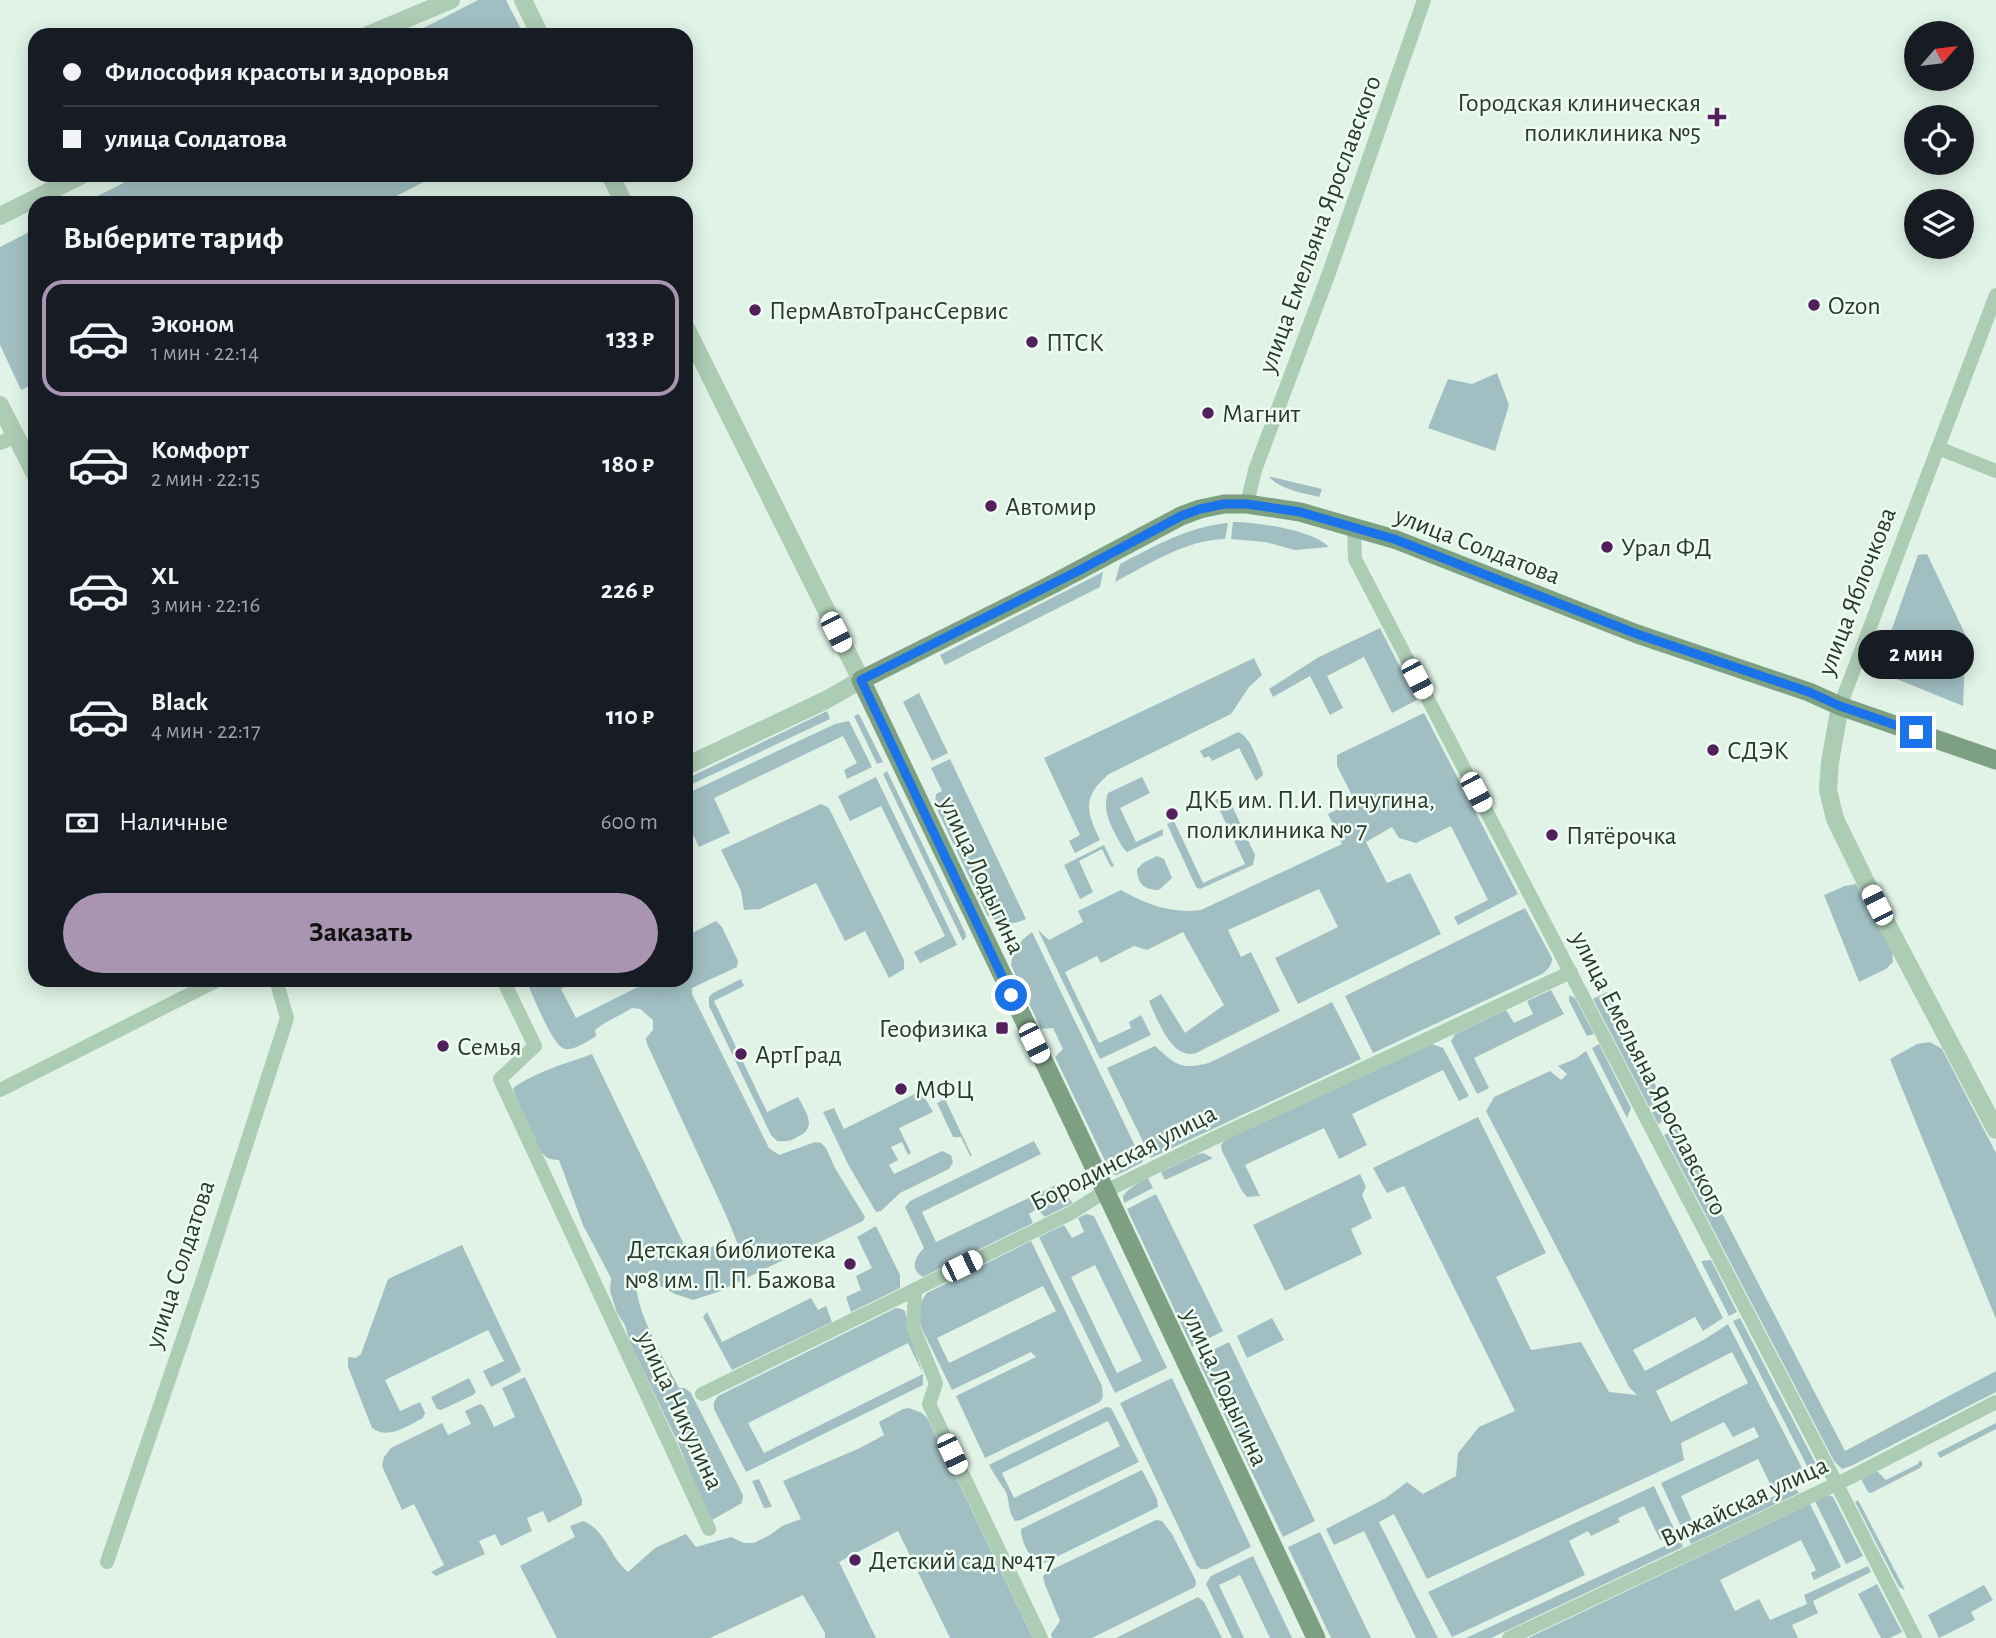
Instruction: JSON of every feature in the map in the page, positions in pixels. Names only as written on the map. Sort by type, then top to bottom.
[{"type":"main road","name":"улица Солдатова","points":[[861,680],[1181,516],[1224,504],[1247,504],[1300,512],[1394,539],[1637,634],[1809,692],[1840,706],[1996,760]]},
{"type":"main road","name":"улица Лодыгина","points":[[861,680],[1316,1638]]},
{"type":"street","points":[[385,28],[451,0]]},
{"type":"street","points":[[523,0],[537,28]]},
{"type":"street","name":"улица Емельяна Ярославского","points":[[1247,504],[1255,470],[1329,273],[1424,0]]},
{"type":"street","points":[[40,196],[68,182]]},
{"type":"street","points":[[0,216],[28,202]]},
{"type":"street","name":"улица Яблочкова","points":[[1996,295],[1840,706],[1828,790],[1835,819],[1877,905],[1996,1130]]},
{"type":"street","name":"улица Лодыгина","points":[[693,354],[861,680]]},
{"type":"street","points":[[0,405],[8,440],[28,465]]},
{"type":"street","points":[[1938,448],[1996,471]]},
{"type":"street","name":"улица Емельяна Ярославского","points":[[1354,528],[1355,559],[1915,1638]]},
{"type":"street","name":"улица Солдатова","points":[[693,763],[826,700],[861,680]]},
{"type":"street","name":"Бородинская улица","points":[[702,1394],[1071,1213],[1104,1192],[1222,1134],[1571,972]]},
{"type":"street","points":[[0,1090],[204,987]]},
{"type":"street","name":"улица Солдатова","points":[[107,1563],[287,1018],[278,987]]},
{"type":"street","name":"улица Никулина","points":[[506,987],[535,1046],[500,1079],[709,1529]]},
{"type":"street","points":[[915,1290],[914,1327],[936,1383],[929,1404],[1041,1638]]},
{"type":"street","name":"Вижайская улица","points":[[1509,1638],[1836,1484],[1996,1402]]},
{"type":"shaded area","points":[[478,0],[506,0],[520,28],[424,28]]},
{"type":"shaded area","points":[[125,182],[424,182],[396,196],[98,196]]},
{"type":"shaded area","points":[[28,233],[28,386],[21,390],[0,345],[0,247]]},
{"type":"shaded area","points":[[1497,373],[1509,405],[1495,451],[1428,428],[1448,379],[1472,384]]},
{"type":"shaded area","points":[[1269,477],[1322,489],[1319,497],[1286,488]]},
{"type":"shaded area","points":[[1233,522],[1269,525],[1298,532],[1329,547],[1295,550],[1265,542],[1231,539]]},
{"type":"shaded area","points":[[1228,523],[1225,539],[1182,548],[1115,582],[1120,564],[1158,544],[1199,528]]},
{"type":"shaded area","points":[[1927,554],[1966,636],[1963,706],[1877,671],[1918,555]]},
{"type":"shaded area","points":[[1103,572],[1100,587],[945,665],[940,655]]},
{"type":"shaded area","points":[[1380,628],[1417,700],[1392,713],[1364,657],[1327,676],[1343,708],[1330,715],[1310,676],[1273,697],[1269,689],[1319,657]]},
{"type":"shaded area","points":[[1254,658],[1262,675],[1249,687],[1231,714],[1109,774],[1100,782],[1089,805],[1100,840],[1075,853],[1069,841],[1080,835],[1044,758]]},
{"type":"shaded area","points":[[919,693],[948,753],[932,761],[903,702]]},
{"type":"shaded area","points":[[827,711],[830,719],[693,784],[693,776]]},
{"type":"shaded area","points":[[1424,713],[1518,894],[1458,925],[1454,917],[1488,900],[1451,826],[1416,843],[1399,838],[1392,827],[1366,842],[1387,883],[1410,873],[1441,934],[1298,1004],[1275,958],[1338,927],[1319,889],[1228,930],[1241,957],[1251,952],[1280,1011],[1192,1054],[1183,1053],[1170,1042],[1149,1001],[1161,994],[1185,1033],[1224,1005],[1183,932],[1147,950],[1134,946],[1101,963],[1097,956],[1065,972],[1099,1043],[1131,1028],[1129,1022],[1141,1015],[1151,1035],[1100,1059],[1038,930],[1049,940],[1083,922],[1078,911],[1121,890],[1159,907],[1180,911],[1201,910],[1342,844],[1328,814],[1355,801],[1337,766],[1337,755]]},
{"type":"shaded area","points":[[859,714],[883,762],[877,764],[854,716]]},
{"type":"shaded area","points":[[849,721],[872,767],[847,779],[844,770],[857,763],[843,736],[714,798],[730,833],[699,847],[693,835],[693,791],[835,724]]},
{"type":"shaded area","points":[[1238,732],[1250,743],[1262,770],[1263,775],[1256,781],[1239,748],[1212,761],[1209,756],[1204,758],[1200,751]]},
{"type":"shaded area","points":[[950,759],[1026,919],[1006,923],[987,915],[935,805],[936,794],[942,791],[931,768]]},
{"type":"shaded area","points":[[887,771],[965,932],[963,941],[883,774]]},
{"type":"shaded area","points":[[876,777],[957,945],[920,963],[914,952],[945,936],[881,806],[850,821],[838,796]]},
{"type":"shaded area","points":[[1142,777],[1150,793],[1120,808],[1136,842],[1163,829],[1163,835],[1127,852],[1110,822],[1106,800],[1108,793]]},
{"type":"shaded area","points":[[1227,795],[1255,855],[1253,865],[1200,889],[1196,887],[1167,824],[1174,821],[1203,883],[1245,864],[1215,800]]},
{"type":"shaded area","points":[[821,804],[829,808],[904,960],[904,969],[889,978],[865,931],[845,941],[816,883],[760,909],[744,910],[741,891],[721,850]]},
{"type":"shaded area","points":[[1104,845],[1114,866],[1111,867],[1102,849],[1079,861],[1093,892],[1080,899],[1064,865]]},
{"type":"shaded area","points":[[1157,856],[1164,859],[1172,878],[1159,890],[1143,885],[1138,879],[1137,869]]},
{"type":"shaded area","points":[[1856,884],[1892,950],[1893,962],[1886,969],[1859,982],[1824,895]]},
{"type":"shaded area","points":[[1525,908],[1552,958],[1546,971],[1373,1053],[1345,996]]},
{"type":"shaded area","points":[[716,921],[722,927],[738,961],[737,967],[692,988],[692,994],[769,1148],[779,1155],[815,1142],[821,1143],[865,1217],[863,1221],[718,1292],[693,1300],[649,1280],[636,1282],[641,1308],[659,1350],[679,1388],[685,1388],[691,1393],[743,1495],[742,1503],[712,1520],[630,1343],[625,1325],[617,1313],[610,1291],[611,1278],[583,1225],[559,1160],[548,1158],[537,1146],[513,1088],[542,1072],[592,1054],[690,1257],[718,1244],[724,1260],[743,1257],[647,1044],[646,1038],[653,1030],[653,1020],[640,1009],[632,1008],[595,1030],[596,1036],[577,1047],[565,1049],[554,1039],[529,987],[565,987],[561,989],[576,1018],[638,987],[693,987],[693,932]]},
{"type":"shaded area","points":[[1032,932],[1137,1150],[1107,1165],[1055,1057],[1063,1049],[1053,1028],[1041,1029],[1011,965],[1018,946]]},
{"type":"shaded area","points":[[741,979],[744,986],[714,1001],[767,1112],[798,1097],[809,1123],[805,1132],[791,1140],[777,1141],[771,1135],[709,1006],[709,997],[713,993]]},
{"type":"shaded area","points":[[1551,990],[1564,1014],[1474,1058],[1489,1088],[1477,1094],[1451,1041],[1455,1034],[1506,1010],[1514,1023],[1533,1014],[1527,1001]]},
{"type":"shaded area","points":[[1607,992],[1672,1117],[1658,1124],[1593,999]]},
{"type":"shaded area","points":[[1569,995],[1575,998],[1594,1034],[1587,1036],[1569,1001]]},
{"type":"shaded area","points":[[1332,1002],[1361,1059],[1151,1158],[1107,1068],[1155,1046],[1168,1058],[1185,1066],[1209,1063]]},
{"type":"shaded area","points":[[1930,1042],[1942,1049],[1996,1153],[1996,1319],[1890,1059],[1917,1044]]},
{"type":"shaded area","points":[[1432,1044],[1443,1048],[1469,1096],[1459,1101],[1443,1070],[1352,1114],[1367,1145],[1339,1159],[1324,1128],[1245,1165],[1260,1196],[1247,1197],[1242,1191],[1222,1151],[1221,1145],[1225,1140]]},
{"type":"shaded area","points":[[1599,1044],[1631,1108],[1627,1118],[1592,1048]]},
{"type":"shaded area","points":[[1586,1051],[1723,1318],[1703,1331],[1695,1317],[1633,1350],[1645,1371],[1728,1324],[1804,1472],[1799,1480],[1773,1490],[1758,1459],[1681,1496],[1694,1525],[1683,1531],[1661,1483],[1759,1437],[1754,1427],[1733,1437],[1724,1422],[1681,1443],[1684,1460],[1427,1579],[1394,1514],[1379,1522],[1438,1638],[1416,1638],[1364,1531],[1334,1545],[1326,1529],[1386,1498],[1407,1482],[1423,1494],[1456,1476],[1458,1453],[1479,1427],[1515,1411],[1404,1186],[1387,1193],[1373,1168],[1478,1117],[1546,1253],[1496,1277],[1531,1350],[1581,1342],[1609,1392],[1637,1395],[1629,1387],[1486,1111],[1494,1097],[1550,1071],[1561,1080],[1567,1074],[1558,1066]],"holes":[[[1732,1352],[1748,1383],[1671,1422],[1656,1391]]]},
{"type":"shaded area","points":[[921,1091],[933,1112],[899,1128],[911,1153],[908,1155],[902,1142],[891,1147],[898,1160],[889,1165],[894,1174],[942,1151],[951,1155],[953,1162],[949,1169],[900,1193],[881,1211],[876,1212],[849,1166],[823,1112],[834,1108],[844,1129]]},
{"type":"shaded area","points":[[945,1099],[972,1156],[961,1137],[953,1137],[937,1103]]},
{"type":"shaded area","points":[[1678,1128],[1845,1451],[1996,1371],[1996,1392],[1842,1469],[1834,1461],[1664,1135]]},
{"type":"shaded area","points":[[1034,1141],[1041,1154],[922,1212],[936,1242],[1056,1185],[1073,1203],[1045,1217],[1037,1209],[1029,1214],[1033,1223],[923,1277],[919,1274],[915,1263],[924,1248],[905,1207],[910,1201]]},
{"type":"shaded area","points":[[1203,1153],[1213,1158],[1165,1180],[1161,1172]]},
{"type":"shaded area","points":[[1139,1154],[1143,1162],[1117,1175],[1109,1169]]},
{"type":"shaded area","points":[[1360,1174],[1366,1187],[1362,1195],[1372,1218],[1351,1229],[1362,1254],[1285,1291],[1253,1225]]},
{"type":"shaded area","points":[[1148,1178],[1153,1188],[1124,1203],[1123,1196]]},
{"type":"shaded area","points":[[1156,1194],[1223,1331],[1192,1347],[1127,1209]]},
{"type":"shaded area","points":[[1086,1214],[1094,1216],[1167,1368],[1115,1393],[1039,1237],[1064,1225],[1072,1238],[1084,1232],[1078,1218]],"holes":[[[1095,1265],[1142,1361],[1117,1373],[1071,1277]]]},
{"type":"shaded area","points":[[876,1226],[900,1275],[900,1288],[851,1312],[846,1297],[861,1290],[856,1276],[872,1268],[857,1237]]},
{"type":"shaded area","points":[[1031,1241],[1102,1386],[1103,1397],[1100,1402],[985,1458],[956,1396],[1036,1357],[1031,1352],[952,1390],[921,1327],[920,1309],[927,1293]],"holes":[[[1043,1286],[1056,1311],[949,1363],[937,1338]]]},
{"type":"shaded area","points":[[462,1245],[521,1370],[491,1387],[483,1371],[504,1361],[488,1330],[385,1380],[400,1411],[420,1402],[425,1413],[423,1418],[398,1430],[384,1433],[378,1431],[372,1428],[348,1367],[348,1357],[356,1358],[361,1354],[388,1279]]},
{"type":"shaded area","points":[[1711,1260],[1737,1312],[1729,1316],[1701,1261]]},
{"type":"shaded area","points":[[811,1298],[818,1310],[826,1306],[832,1322],[732,1370],[703,1317],[707,1312],[722,1342]]},
{"type":"shaded area","points":[[896,1308],[905,1311],[923,1374],[923,1385],[746,1472],[714,1409],[718,1396]],"holes":[[[908,1343],[923,1374],[764,1453],[748,1423]]]},
{"type":"shaded area","points":[[1272,1318],[1284,1340],[1247,1358],[1237,1336]]},
{"type":"shaded area","points":[[1740,1318],[1818,1468],[1810,1472],[1733,1321]]},
{"type":"shaded area","points":[[1229,1342],[1315,1521],[1283,1537],[1197,1358]]},
{"type":"shaded area","points":[[525,1377],[582,1499],[582,1505],[548,1523],[543,1511],[527,1518],[532,1531],[501,1546],[495,1534],[479,1541],[485,1554],[436,1576],[431,1572],[444,1565],[414,1504],[402,1510],[382,1466],[384,1457],[391,1448],[442,1423],[448,1435],[471,1424],[465,1411],[480,1404],[484,1406],[494,1427],[515,1417],[502,1388]]},
{"type":"shaded area","points":[[469,1378],[476,1392],[473,1395],[441,1410],[437,1409],[431,1397]]},
{"type":"shaded area","points":[[1172,1378],[1251,1547],[1207,1569],[1197,1566],[1120,1403]]},
{"type":"shaded area","points":[[1106,1407],[1111,1408],[1139,1462],[1015,1521],[1010,1512],[1006,1492],[989,1465]],"holes":[[[1108,1421],[1120,1446],[1014,1498],[1002,1473]]]},
{"type":"shaded area","points":[[909,1408],[922,1413],[928,1419],[1033,1638],[950,1638],[898,1531],[839,1562],[876,1638],[825,1638],[825,1633],[803,1595],[710,1638],[557,1638],[520,1566],[575,1537],[570,1526],[583,1521],[591,1525],[628,1572],[655,1548],[686,1534],[696,1547],[731,1537],[744,1543],[754,1543],[782,1526],[801,1519],[783,1481],[884,1435],[879,1422]]},
{"type":"shaded area","points":[[1996,1423],[1996,1429],[1940,1458],[1937,1453]]},
{"type":"shaded area","points":[[1920,1460],[1923,1464],[1920,1468],[1871,1493],[1861,1479],[1877,1471],[1886,1480],[1918,1464]]},
{"type":"shaded area","points":[[1142,1470],[1157,1499],[1158,1507],[1040,1565],[1033,1558],[1024,1544],[1021,1529]]},
{"type":"shaded area","points":[[759,1479],[772,1507],[764,1508],[752,1481]]},
{"type":"shaded area","points":[[1654,1486],[1676,1533],[1660,1540],[1644,1506],[1618,1518],[1620,1522],[1591,1536],[1588,1531],[1569,1541],[1585,1575],[1452,1637],[1428,1592]]},
{"type":"shaded area","points":[[1794,1487],[1799,1493],[1691,1544],[1687,1536]]},
{"type":"shaded area","points":[[1829,1495],[1833,1497],[1863,1556],[1846,1564],[1815,1501]]},
{"type":"shaded area","points":[[1858,1500],[1905,1590],[1899,1587],[1855,1502]]},
{"type":"shaded area","points":[[1810,1504],[1841,1567],[1814,1580],[1811,1573],[1816,1570],[1801,1540],[1720,1580],[1735,1611],[1759,1599],[1770,1620],[1807,1604],[1804,1595],[1868,1566],[1871,1572],[1813,1601],[1818,1613],[1792,1625],[1798,1638],[1528,1638]]},
{"type":"shaded area","points":[[1156,1520],[1162,1521],[1172,1534],[1196,1581],[1195,1587],[1092,1638],[1052,1638],[1051,1634],[1060,1621],[1043,1576]]},
{"type":"shaded area","points":[[1320,1532],[1371,1638],[1331,1638],[1288,1547]]},
{"type":"shaded area","points":[[1680,1539],[1683,1547],[1491,1638],[1466,1638]]},
{"type":"shaded area","points":[[1253,1556],[1292,1638],[1270,1638],[1240,1575],[1219,1585],[1244,1638],[1232,1638],[1206,1584],[1211,1576]]},
{"type":"shaded area","points":[[1877,1584],[1902,1632],[1890,1638],[1881,1638],[1858,1594]]},
{"type":"shaded area","points":[[1984,1585],[1993,1600],[1971,1612],[1975,1620],[1939,1638],[1928,1615]]},
{"type":"shaded area","points":[[1198,1597],[1204,1602],[1222,1638],[1116,1638]]},
{"type":"place","name":"Городская клиническая поликлиника №5","points":[[1717,117]]},
{"type":"place","name":"Ozon","points":[[1814,305]]},
{"type":"place","name":"ПермАвтоТрансСервис","points":[[755,310]]},
{"type":"place","name":"ПТСК","points":[[1032,342]]},
{"type":"place","name":"Магнит","points":[[1208,413]]},
{"type":"place","name":"Автомир","points":[[991,506]]},
{"type":"place","name":"Урал ФД","points":[[1607,547]]},
{"type":"place","name":"СДЭК","points":[[1713,750]]},
{"type":"place","name":"ДКБ им. П.И. Пичугина, поликлиника № 7","points":[[1172,814]]},
{"type":"place","name":"Пятёрочка","points":[[1552,835]]},
{"type":"place","name":"Геофизика","points":[[1002,1028]]},
{"type":"place","name":"Семья","points":[[443,1046]]},
{"type":"place","name":"АртГрад","points":[[741,1054]]},
{"type":"place","name":"МФЦ","points":[[901,1089]]},
{"type":"place","name":"Детская библиотека №8 им. П. П. Бажова","points":[[850,1264]]},
{"type":"place","name":"Детский сад №417","points":[[855,1560]]},
{"type":"route","points":[[1011,995],[861,680],[1080,570],[1162,525],[1200,509],[1224,504],[1247,504],[1300,512],[1394,539],[1637,634],[1809,692],[1840,706],[1916,732]]}]
